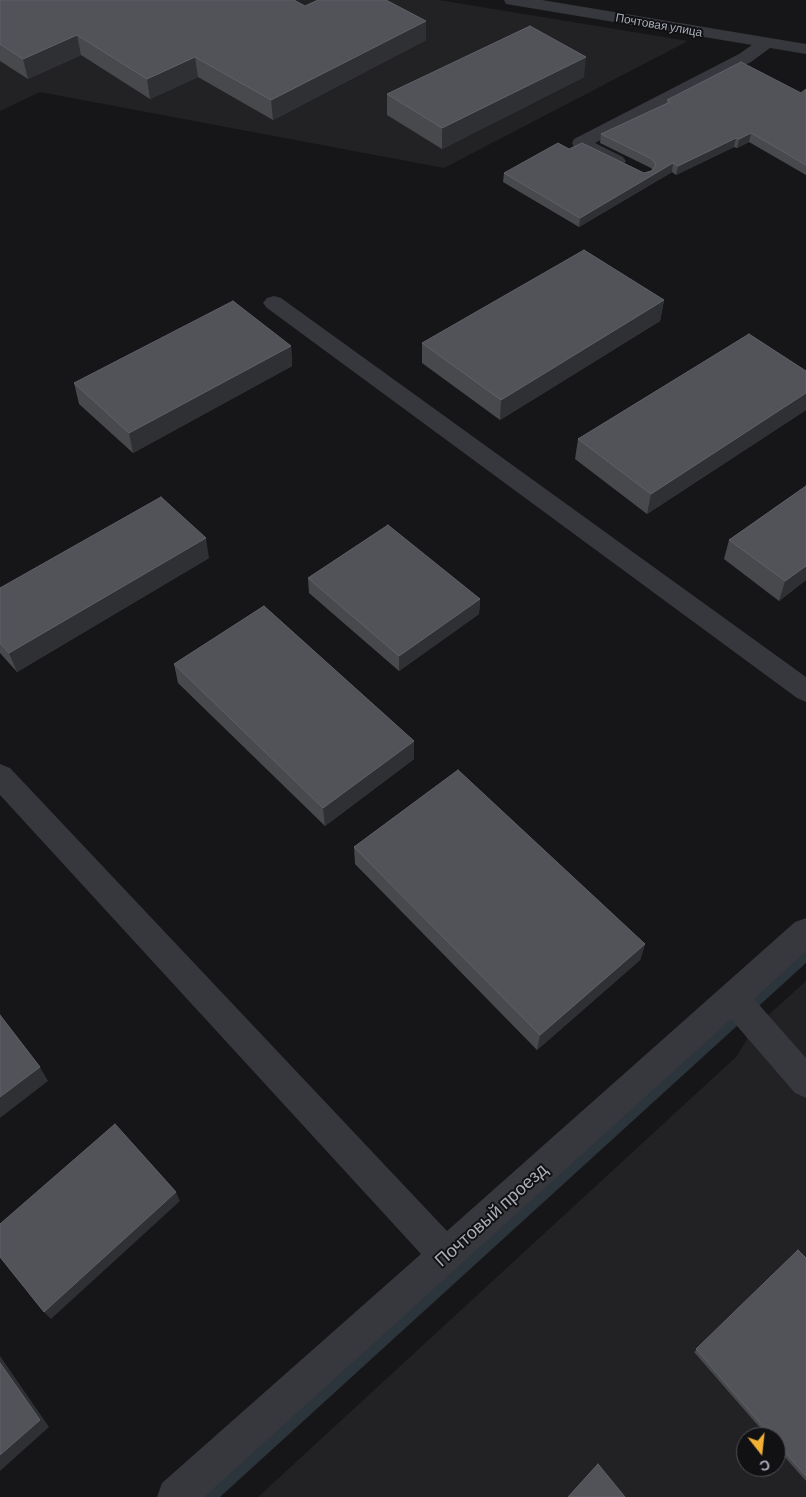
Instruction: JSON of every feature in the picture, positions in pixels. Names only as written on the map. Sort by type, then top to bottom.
[{"type":"street","name":"Почтовая улица","points":[[512,0],[806,49]]},
{"type":"street","points":[[634,170],[581,143],[745,58],[766,43]]},
{"type":"street","points":[[274,303],[806,691]]},
{"type":"street","points":[[0,776],[446,1255]]},
{"type":"street","name":"Почтовый проезд","points":[[176,1497],[806,932]]},
{"type":"street","points":[[733,998],[806,1082]]},
{"type":"shaded area","points":[[0,0],[439,0],[688,41],[444,168],[40,92],[0,111]]},
{"type":"shaded area","points":[[806,981],[806,1497],[258,1497],[737,1056],[753,1029]]},
{"type":"building","points":[[0,0],[294,0],[305,6],[318,0],[386,0],[426,21],[271,100],[195,57],[147,79],[77,35],[23,59],[0,44]]},
{"type":"building","points":[[530,26],[586,57],[442,128],[387,94]]},
{"type":"building","points":[[741,62],[801,93],[806,89],[806,165],[751,133],[739,139],[736,138],[678,166],[673,163],[580,218],[504,173],[558,143],[569,149],[582,143],[644,173],[652,171],[656,165],[652,159],[601,134],[670,102],[667,100]]},
{"type":"building","points":[[584,250],[664,300],[501,400],[422,343]]},
{"type":"building","points":[[233,301],[291,346],[129,433],[74,383]]},
{"type":"building","points":[[749,334],[806,371],[806,393],[651,494],[578,439]]},
{"type":"building","points":[[806,486],[806,566],[785,581],[729,540]]},
{"type":"building","points":[[161,497],[206,538],[9,653],[0,643],[0,588]]},
{"type":"building","points":[[388,525],[480,599],[399,656],[308,578]]},
{"type":"building","points":[[264,606],[414,741],[323,808],[174,664]]},
{"type":"building","points":[[458,770],[645,944],[540,1035],[354,847]]},
{"type":"building","points":[[0,1015],[40,1067],[0,1097]]},
{"type":"building","points":[[115,1124],[176,1192],[44,1312],[0,1257],[0,1224]]},
{"type":"building","points":[[798,1250],[806,1258],[806,1476],[786,1453],[786,1427],[763,1427],[696,1349]]},
{"type":"building","points":[[0,1363],[40,1420],[0,1455]]},
{"type":"building","points":[[598,1464],[625,1497],[568,1497]]},
{"type":"waterway","points":[[210,1497],[806,956]]}]
